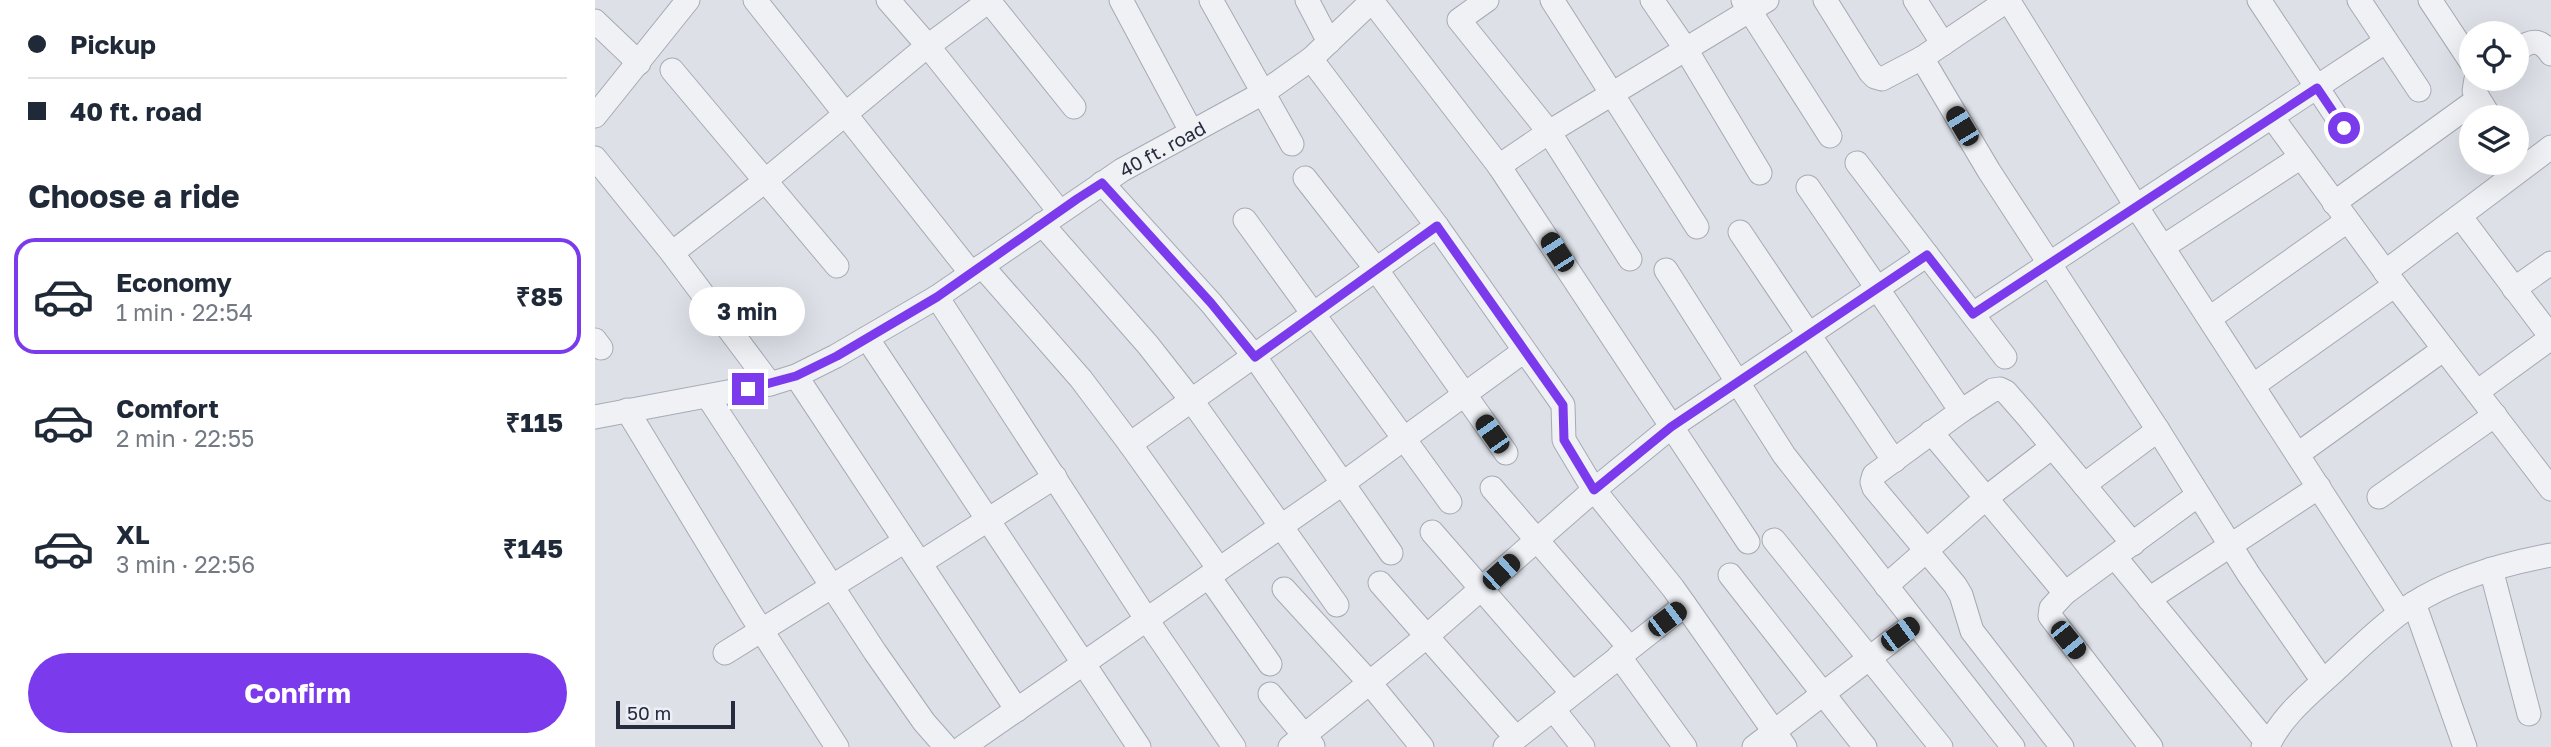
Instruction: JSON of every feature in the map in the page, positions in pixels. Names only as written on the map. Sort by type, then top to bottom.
[{"type":"street","points":[[595,116],[688,0]]},
{"type":"street","points":[[755,0],[976,269],[1081,379],[1130,444],[1270,664]]},
{"type":"street","points":[[888,0],[928,47],[1051,217],[1192,401],[1338,605]]},
{"type":"street","points":[[672,253],[989,0],[1074,107]]},
{"type":"street","points":[[1121,0],[1191,131]]},
{"type":"street","points":[[1211,0],[1291,144]]},
{"type":"street","points":[[1307,0],[1329,42]]},
{"type":"street","points":[[1373,0],[1499,166],[1748,542]]},
{"type":"street","name":"40 ft. road","points":[[595,417],[770,384],[796,376],[867,338],[937,297],[1122,170],[1263,93],[1311,59],[1373,0]]},
{"type":"street","points":[[1487,0],[1459,20],[1549,132],[1630,259]]},
{"type":"street","points":[[1552,0],[1697,228]]},
{"type":"street","points":[[1652,0],[1685,48],[1761,173]]},
{"type":"street","points":[[1825,0],[1875,78],[1882,79],[1922,58],[2008,0],[2136,206],[2319,487],[2407,608],[2465,747]]},
{"type":"street","points":[[1915,0],[1943,44]]},
{"type":"street","points":[[2259,0],[2344,128]]},
{"type":"street","points":[[2359,0],[2419,90]]},
{"type":"street","points":[[2430,0],[2459,44]]},
{"type":"street","points":[[1499,166],[1753,4],[1830,136]]},
{"type":"street","points":[[595,21],[639,63]]},
{"type":"street","points":[[2529,41],[2541,43],[2551,54]]},
{"type":"street","points":[[1973,314],[2385,42]]},
{"type":"street","points":[[1922,58],[1989,170],[2230,545],[2323,681]]},
{"type":"street","points":[[1311,59],[1437,226],[1563,405],[1564,440],[1594,490],[1685,605],[1779,739]]},
{"type":"street","points":[[672,70],[837,266]]},
{"type":"street","points":[[2210,318],[2481,98]]},
{"type":"street","points":[[2272,117],[2390,279],[2551,489]]},
{"type":"street","points":[[2529,158],[2551,147]]},
{"type":"street","points":[[2163,247],[2301,157]]},
{"type":"street","points":[[1857,163],[2005,357]]},
{"type":"street","points":[[598,169],[672,253],[770,384]]},
{"type":"street","points":[[2254,385],[2390,279],[2506,175]]},
{"type":"street","points":[[1305,178],[1376,269],[1506,453]]},
{"type":"street","points":[[1102,183],[1202,292],[1255,357],[1391,553]]},
{"type":"street","points":[[1808,187],[1961,411]]},
{"type":"street","points":[[2461,216],[2551,338],[2477,392]]},
{"type":"street","points":[[1245,220],[1450,502]]},
{"type":"street","points":[[1130,444],[1437,226]]},
{"type":"street","points":[[1739,232],[1894,460]]},
{"type":"street","points":[[1270,694],[1302,743],[1369,682],[1426,637],[1594,490],[1671,427],[1927,255]]},
{"type":"street","points":[[2514,289],[2551,262]]},
{"type":"street","points":[[1666,270],[1784,455],[2009,742],[2035,714]]},
{"type":"street","points":[[937,297],[1147,620],[1234,747]]},
{"type":"street","points":[[867,338],[1139,747]]},
{"type":"street","points":[[2298,454],[2444,349]]},
{"type":"street","points":[[963,747],[1342,484],[1524,351]]},
{"type":"street","points":[[796,376],[1017,710]]},
{"type":"street","points":[[2062,747],[1972,631],[1961,595],[1872,482],[1874,475],[1993,390],[2006,392],[2084,485],[2149,599],[2266,746],[2283,721],[2323,681],[2407,608],[2491,569],[2551,555]]},
{"type":"street","points":[[708,397],[924,722],[946,747]]},
{"type":"street","points":[[627,410],[761,630],[837,747]]},
{"type":"street","points":[[2379,497],[2495,415]]},
{"type":"street","points":[[2084,485],[2158,430]]},
{"type":"street","points":[[1931,432],[2066,593]]},
{"type":"street","points":[[1886,586],[1986,498],[2052,447]]},
{"type":"street","points":[[920,562],[1055,477]]},
{"type":"street","points":[[2149,599],[2319,487]]},
{"type":"street","points":[[1492,488],[1538,540],[1624,652],[1685,747]]},
{"type":"street","points":[[2151,747],[2050,616],[2052,608],[2066,593],[2198,495]]},
{"type":"street","points":[[1432,532],[1573,693]]},
{"type":"street","points":[[1774,540],[1941,747]]},
{"type":"street","points":[[725,653],[905,541]]},
{"type":"street","points":[[2491,569],[2529,713]]},
{"type":"street","points":[[1730,575],[1865,747]]},
{"type":"street","points":[[1380,583],[1511,743],[1685,605]]},
{"type":"street","points":[[1284,589],[1369,682],[1422,747]]},
{"type":"street","points":[[1753,747],[1779,739],[1822,694],[1915,623]]},
{"type":"street","points":[[1553,709],[1583,747]]},
{"type":"route","points":[[748,389],[796,376],[837,356],[937,297],[1102,183],[1175,261],[1255,357],[1437,226],[1563,405],[1564,440],[1594,490],[1671,427],[1927,255],[1973,314],[2317,88],[2344,128]]}]
